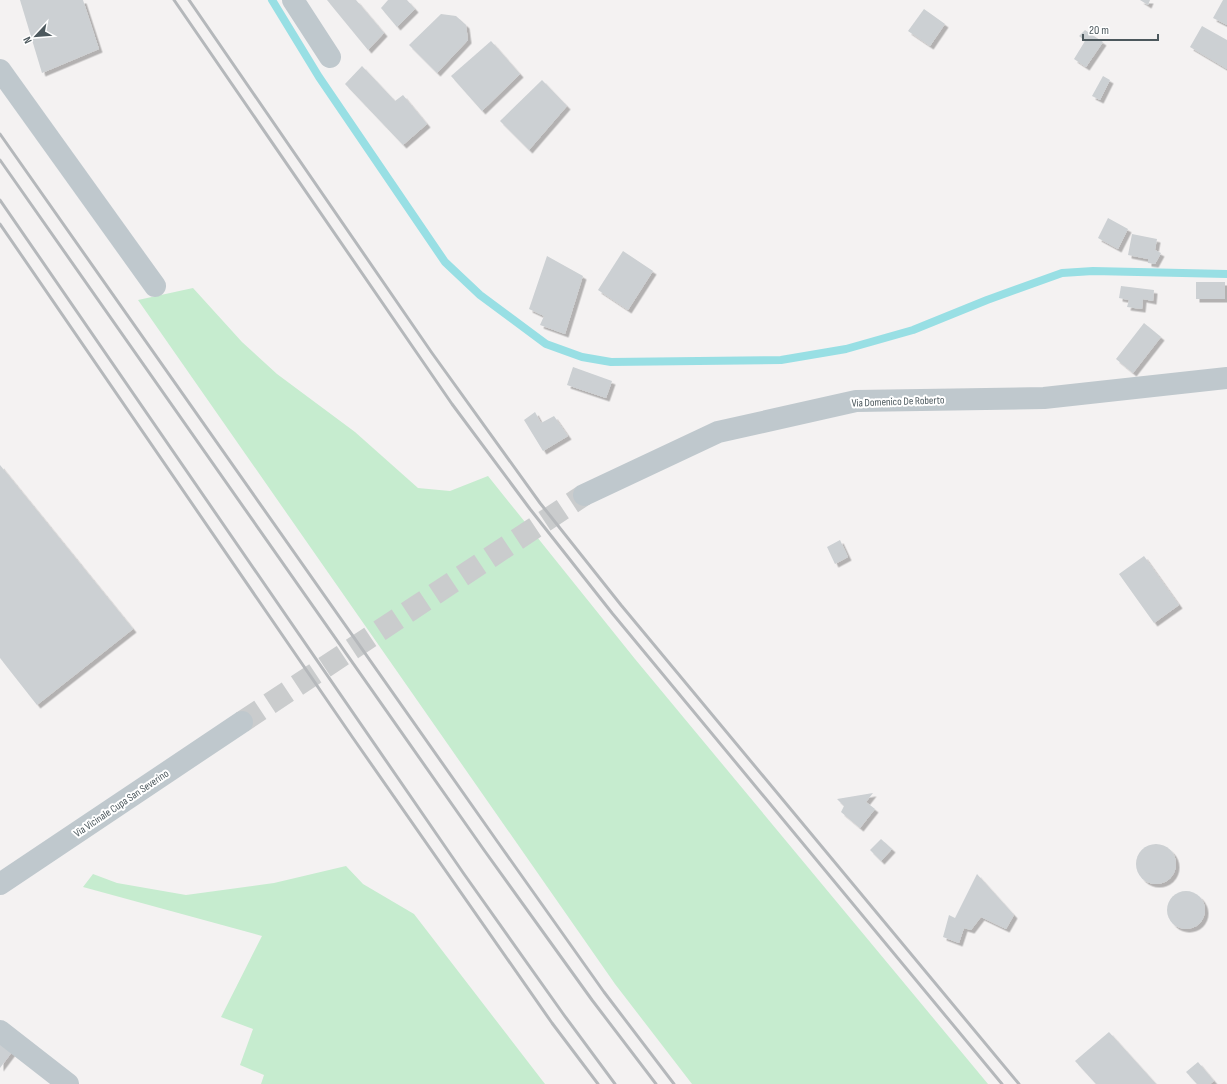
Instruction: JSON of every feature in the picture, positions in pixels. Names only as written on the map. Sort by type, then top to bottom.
[{"type":"street","points":[[293,0],[330,57]]},
{"type":"street","points":[[0,70],[155,286]]},
{"type":"street","name":"Via Domenico De Roberto","points":[[584,495],[718,432],[856,401],[1044,398],[1227,378]]},
{"type":"street","name":"Via Vicinale Cupa San Severino","points":[[0,884],[242,722]]},
{"type":"street","points":[[0,1031],[68,1084]]},
{"type":"green space","points":[[193,288],[242,342],[277,374],[355,432],[418,488],[450,491],[488,476],[635,659],[988,1084],[692,1084],[615,984],[138,300]]},
{"type":"green space","points":[[346,866],[363,884],[414,914],[545,1084],[261,1084],[264,1075],[240,1065],[253,1029],[221,1017],[262,936],[83,887],[93,874],[117,883],[186,895],[274,883]]},
{"type":"building","points":[[20,0],[83,0],[99,49],[42,73]]},
{"type":"building","points":[[327,0],[356,0],[384,33],[368,50]]},
{"type":"building","points":[[388,0],[407,0],[415,9],[397,27],[381,8]]},
{"type":"building","points":[[1140,0],[1150,0],[1148,5]]},
{"type":"building","points":[[1223,0],[1227,0],[1227,25],[1213,18]]},
{"type":"building","points":[[924,9],[945,24],[930,46],[908,31]]},
{"type":"building","points":[[441,14],[456,16],[466,25],[468,40],[437,73],[409,45]]},
{"type":"building","points":[[1202,26],[1227,40],[1227,69],[1190,47]]},
{"type":"building","points":[[1085,30],[1103,42],[1086,67],[1074,59],[1085,41],[1079,36]]},
{"type":"building","points":[[491,41],[520,74],[482,111],[451,76]]},
{"type":"building","points":[[362,66],[395,101],[403,95],[427,124],[403,145],[345,84]]},
{"type":"building","points":[[1103,76],[1110,80],[1100,100],[1092,96]]},
{"type":"building","points":[[542,80],[567,106],[529,150],[500,121]]},
{"type":"building","points":[[1108,218],[1128,229],[1118,249],[1098,238]]},
{"type":"building","points":[[1132,234],[1157,239],[1155,250],[1161,253],[1155,264],[1148,263],[1148,259],[1128,255]]},
{"type":"building","points":[[623,251],[653,271],[628,310],[598,290]]},
{"type":"building","points":[[547,256],[583,276],[565,334],[540,325],[544,316],[529,309]]},
{"type":"building","points":[[1196,282],[1225,282],[1225,299],[1196,299]]},
{"type":"building","points":[[1121,286],[1154,290],[1153,301],[1143,299],[1142,309],[1127,307],[1129,300],[1119,298]]},
{"type":"building","points":[[1144,323],[1161,337],[1133,373],[1116,359]]},
{"type":"building","points":[[573,367],[612,381],[606,398],[567,385]]},
{"type":"building","points":[[535,412],[541,423],[554,416],[568,436],[543,451],[524,420]]},
{"type":"building","points":[[0,465],[133,629],[37,705],[0,658]]},
{"type":"building","points":[[840,540],[848,557],[835,564],[827,547]]},
{"type":"building","points":[[1144,556],[1179,605],[1154,623],[1119,574]]},
{"type":"building","points":[[873,793],[866,802],[875,809],[860,828],[841,812],[844,806],[837,799]]},
{"type":"building","points":[[881,839],[892,849],[881,861],[870,850]]},
{"type":"building","points":[[1156,844],[1164,846],[1170,850],[1174,856],[1176,864],[1174,872],[1170,878],[1164,882],[1156,884],[1148,882],[1142,878],[1138,872],[1136,864],[1138,856],[1142,850],[1148,846]]},
{"type":"building","points":[[977,874],[1014,915],[1006,929],[981,917],[971,930],[964,928],[959,943],[943,937],[949,915],[955,918]]},
{"type":"building","points":[[1182,891],[1190,891],[1200,896],[1204,903],[1204,917],[1200,924],[1190,929],[1182,929],[1172,924],[1170,921],[1167,914],[1167,906],[1172,896],[1175,894]]},
{"type":"building","points":[[1109,1032],[1156,1084],[1096,1084],[1075,1061]]},
{"type":"building","points":[[0,1044],[12,1052],[0,1068]]},
{"type":"building","points":[[1198,1062],[1214,1081],[1210,1084],[1197,1084],[1186,1072]]},
{"type":"waterway","points":[[272,0],[319,77],[445,262],[480,295],[546,344],[582,357],[611,362],[781,360],[846,349],[913,330],[987,300],[1062,273],[1093,271],[1227,274]]},
{"type":"tunnel","points":[[242,722],[584,495]]},
{"type":"railway","points":[[174,0],[452,404],[530,509],[612,613],[1002,1084]]},
{"type":"railway","points":[[189,0],[432,353],[540,503],[621,605],[1019,1084]]},
{"type":"railway","points":[[0,134],[604,992],[674,1084]]},
{"type":"railway","points":[[0,160],[484,850],[592,1000],[656,1084]]},
{"type":"railway","points":[[0,200],[464,874],[615,1084]]},
{"type":"railway","points":[[0,224],[353,738],[552,1023],[598,1084]]}]
